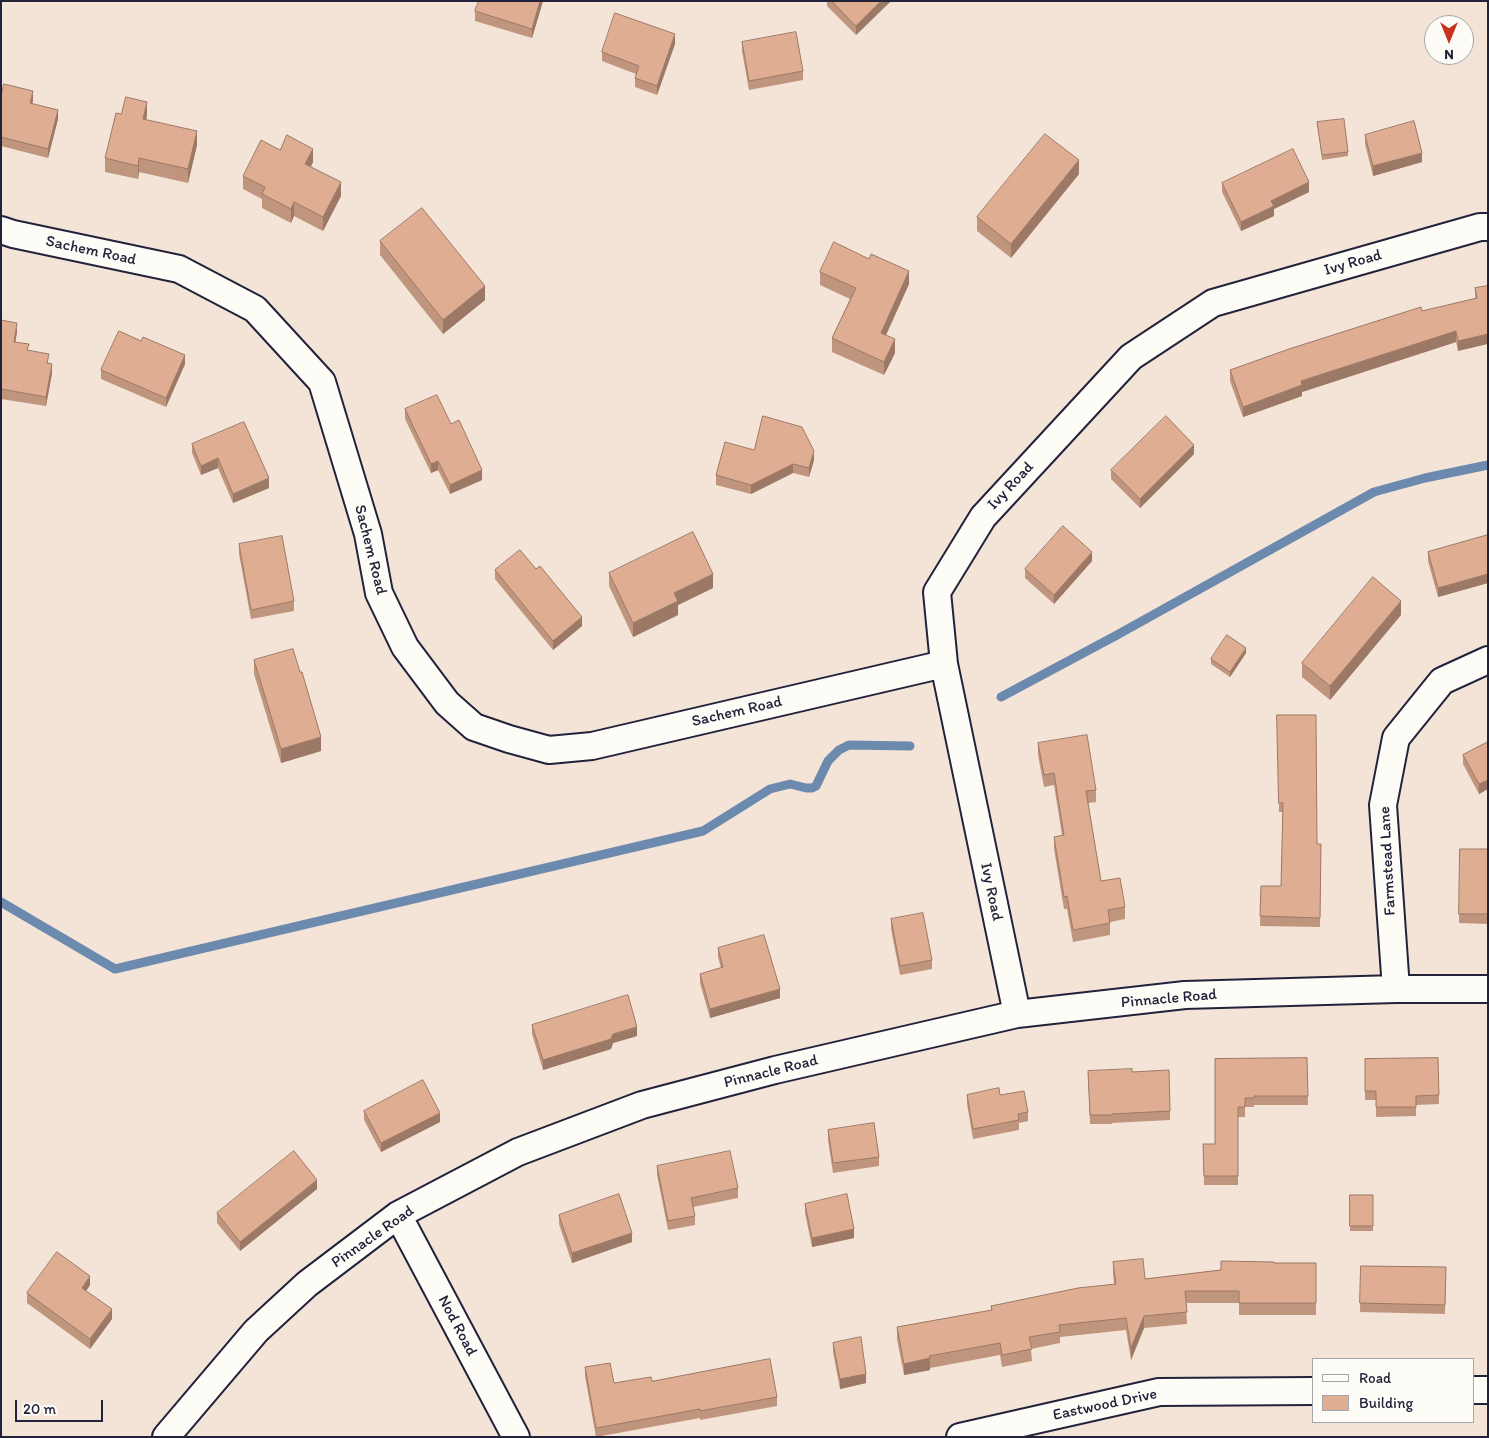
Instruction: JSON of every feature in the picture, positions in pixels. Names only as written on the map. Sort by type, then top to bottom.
[{"type":"street","name":"Ivy Road","points":[[1017,1014],[944,664],[938,592],[948,575],[983,517],[1131,357],[1213,304],[1480,227],[1488,227]]},
{"type":"street","name":"Sachem Road","points":[[1,230],[179,269],[255,309],[322,382],[368,534],[379,593],[405,647],[447,703],[474,727],[549,750],[592,746],[944,664]]},
{"type":"street","name":"Farmstead Lane","points":[[1396,989],[1383,805],[1396,738],[1442,682],[1488,660]]},
{"type":"street","name":"Pinnacle Road","points":[[166,1437],[256,1332],[308,1284],[398,1215],[518,1152],[642,1105],[775,1070],[1017,1014],[1185,996],[1396,989],[1488,990]]},
{"type":"street","name":"Nod Road","points":[[398,1215],[516,1437]]},
{"type":"street","points":[[1474,1390],[1488,1390]]},
{"type":"street","name":"Eastwood Drive","points":[[960,1437],[1159,1392],[1312,1391]]},
{"type":"building","points":[[479,1],[540,1],[532,29],[475,11]]},
{"type":"building","points":[[832,1],[881,1],[856,26]]},
{"type":"building","points":[[615,13],[675,34],[657,86],[635,78],[639,66],[602,52]]},
{"type":"building","points":[[796,32],[803,71],[749,81],[742,42]]},
{"type":"building","points":[[4,84],[33,91],[30,103],[58,110],[48,149],[1,137],[1,96]]},
{"type":"building","points":[[126,97],[147,102],[143,119],[197,131],[188,169],[139,158],[138,166],[105,158],[116,113],[121,114]]},
{"type":"building","points":[[1344,119],[1348,152],[1322,155],[1317,122]]},
{"type":"building","points":[[1414,121],[1422,153],[1373,166],[1365,135]]},
{"type":"building","points":[[1045,134],[1079,160],[1011,244],[977,217]]},
{"type":"building","points":[[287,135],[313,149],[305,164],[341,182],[323,217],[294,202],[291,209],[262,194],[265,187],[243,176],[261,140],[280,150]]},
{"type":"building","points":[[1293,149],[1309,182],[1271,201],[1274,206],[1241,222],[1222,183]]},
{"type":"building","points":[[422,208],[485,286],[443,320],[380,241]]},
{"type":"building","points":[[834,242],[869,259],[871,254],[909,271],[881,333],[895,339],[884,362],[832,338],[856,288],[820,272]]},
{"type":"building","points":[[1488,286],[1488,334],[1458,341],[1456,331],[1301,381],[1302,385],[1243,407],[1230,370],[1421,307],[1422,311],[1477,298],[1475,288]]},
{"type":"building","points":[[1,320],[17,323],[14,342],[29,344],[27,350],[49,354],[47,363],[52,364],[46,397],[1,389]]},
{"type":"building","points":[[119,331],[141,341],[143,337],[185,355],[166,398],[101,370]]},
{"type":"building","points":[[437,395],[451,424],[459,420],[482,470],[450,485],[438,461],[431,464],[405,409]]},
{"type":"building","points":[[763,416],[802,427],[814,451],[809,468],[793,464],[751,485],[716,475],[725,442],[754,450]]},
{"type":"building","points":[[1166,416],[1194,445],[1140,499],[1111,470]]},
{"type":"building","points":[[244,422],[269,478],[233,494],[218,458],[201,466],[192,444]]},
{"type":"building","points":[[1063,526],[1092,552],[1054,595],[1025,569]]},
{"type":"building","points":[[693,532],[713,574],[674,593],[678,601],[633,623],[609,573]]},
{"type":"building","points":[[1488,535],[1488,574],[1438,588],[1428,552]]},
{"type":"building","points":[[282,536],[294,601],[251,610],[239,544]]},
{"type":"building","points":[[520,550],[536,569],[540,566],[582,617],[553,641],[495,570]]},
{"type":"building","points":[[1373,577],[1401,601],[1330,686],[1302,663]]},
{"type":"building","points":[[1227,635],[1246,648],[1230,672],[1211,659]]},
{"type":"building","points":[[293,649],[300,672],[302,672],[321,737],[281,749],[254,660]]},
{"type":"building","points":[[1277,715],[1316,715],[1317,844],[1321,844],[1320,918],[1260,916],[1261,886],[1281,886],[1283,803],[1279,803]]},
{"type":"building","points":[[1087,735],[1096,790],[1086,791],[1101,881],[1120,878],[1125,907],[1108,910],[1110,923],[1073,930],[1067,896],[1064,897],[1054,837],[1064,835],[1054,773],[1044,775],[1038,743]]},
{"type":"building","points":[[1488,742],[1488,780],[1479,784],[1463,755]]},
{"type":"building","points":[[1460,849],[1488,849],[1488,914],[1459,914]]},
{"type":"building","points":[[923,913],[932,960],[900,966],[891,919]]},
{"type":"building","points":[[764,935],[780,989],[710,1009],[700,974],[723,967],[718,948]]},
{"type":"building","points":[[628,995],[637,1027],[613,1034],[611,1039],[543,1060],[532,1025]]},
{"type":"building","points":[[1307,1058],[1308,1096],[1254,1096],[1254,1098],[1245,1098],[1245,1107],[1238,1107],[1238,1176],[1204,1176],[1203,1144],[1215,1144],[1215,1059]]},
{"type":"building","points":[[1438,1058],[1439,1095],[1416,1096],[1416,1107],[1376,1107],[1376,1091],[1365,1091],[1365,1059]]},
{"type":"building","points":[[1132,1069],[1132,1072],[1169,1070],[1170,1111],[1090,1115],[1088,1071]]},
{"type":"building","points":[[423,1080],[440,1113],[381,1143],[364,1111]]},
{"type":"building","points":[[999,1088],[1000,1095],[1024,1091],[1028,1112],[1018,1114],[1019,1120],[973,1129],[967,1095]]},
{"type":"building","points":[[874,1123],[879,1157],[833,1163],[828,1130]]},
{"type":"building","points":[[294,1151],[317,1180],[240,1242],[217,1213]]},
{"type":"building","points":[[730,1151],[738,1188],[691,1198],[695,1216],[668,1221],[657,1166]]},
{"type":"building","points":[[619,1194],[632,1233],[572,1253],[559,1215]]},
{"type":"building","points":[[847,1194],[854,1229],[812,1238],[805,1204]]},
{"type":"building","points":[[1350,1195],[1373,1195],[1373,1226],[1350,1226]]},
{"type":"building","points":[[57,1252],[90,1276],[82,1288],[112,1309],[90,1339],[27,1293]]},
{"type":"building","points":[[1143,1259],[1145,1279],[1221,1270],[1221,1261],[1316,1263],[1316,1303],[1239,1303],[1239,1291],[1185,1291],[1187,1312],[1144,1316],[1131,1348],[1126,1318],[1059,1325],[1060,1332],[1029,1337],[1032,1349],[1002,1355],[1000,1343],[929,1356],[930,1358],[904,1364],[897,1327],[992,1310],[991,1306],[1078,1288],[1116,1284],[1113,1262]]},
{"type":"building","points":[[1361,1266],[1446,1267],[1445,1305],[1360,1303]]},
{"type":"building","points":[[861,1337],[866,1374],[840,1379],[833,1343]]},
{"type":"building","points":[[770,1359],[777,1397],[596,1428],[585,1367],[610,1363],[614,1383],[651,1377],[652,1381]]},
{"type":"waterway","points":[[1001,697],[1117,635],[1374,492],[1425,478],[1488,465]]},
{"type":"waterway","points":[[1,902],[115,969],[703,831],[770,789],[790,784],[806,788],[816,786],[828,761],[839,750],[849,745],[910,746]]}]
